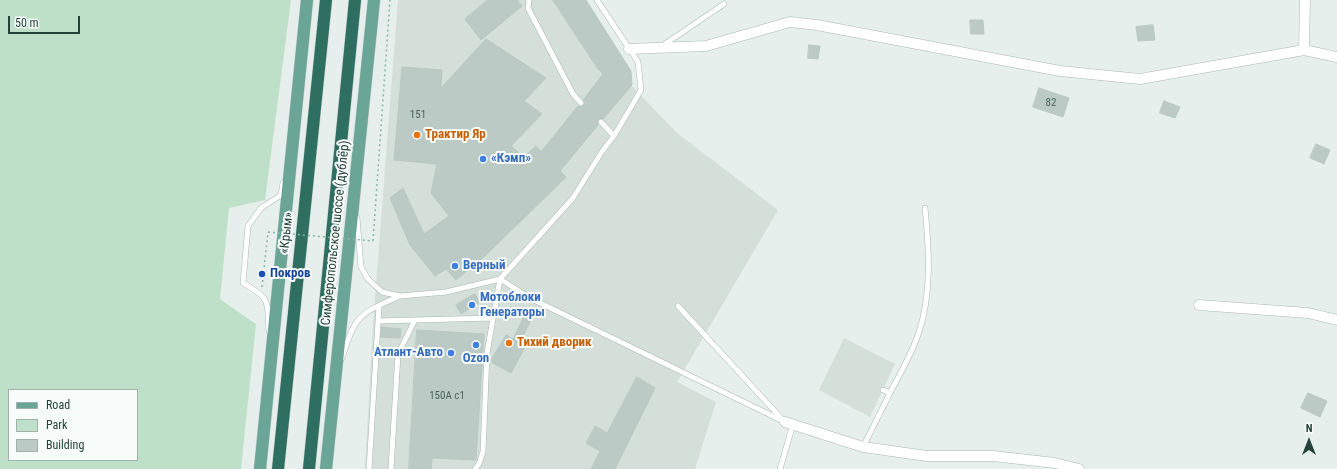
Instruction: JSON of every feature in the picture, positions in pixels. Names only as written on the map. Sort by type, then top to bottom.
[{"type":"highway","name":"«Крым»","points":[[278,469],[326,0]]},
{"type":"highway","points":[[309,469],[355,0]]},
{"type":"main road","points":[[260,469],[307,0]]},
{"type":"main road","name":"Симферопольское шоссе (дублёр)","points":[[326,469],[374,0]]},
{"type":"street","points":[[1304,50],[1305,0]]},
{"type":"street","points":[[629,49],[706,46],[790,22],[817,25],[1060,72],[1140,79],[1304,50],[1337,57]]},
{"type":"street","points":[[1199,305],[1308,313],[1337,320]]},
{"type":"street","points":[[789,423],[863,447],[927,456],[993,456],[1055,463],[1079,469]]},
{"type":"lane","points":[[529,0],[528,8],[573,94],[581,103]]},
{"type":"lane","points":[[475,469],[479,464],[483,452],[487,357],[500,279],[573,198],[603,150],[614,136],[641,90],[638,62],[597,0]]},
{"type":"lane","points":[[658,48],[724,4]]},
{"type":"lane","points":[[601,122],[614,136]]},
{"type":"lane","points":[[271,369],[267,302],[261,295],[243,283],[248,226],[261,208],[281,195],[294,133]]},
{"type":"lane","points":[[354,190],[361,267],[368,279],[382,292],[400,296],[446,292],[500,279],[530,298],[789,423]]},
{"type":"lane","points":[[863,447],[920,332],[925,303],[928,238],[925,208]]},
{"type":"lane","points":[[334,384],[351,331],[362,315],[400,296]]},
{"type":"lane","points":[[369,469],[379,306]]},
{"type":"lane","points":[[678,306],[789,423]]},
{"type":"lane","points":[[378,321],[493,318]]},
{"type":"lane","points":[[391,469],[398,352],[415,320]]},
{"type":"lane","points":[[376,351],[398,352]]},
{"type":"lane","points":[[883,390],[890,393]]},
{"type":"lane","points":[[780,469],[789,423]]},
{"type":"path","points":[[261,295],[268,232],[373,241],[377,206],[390,0]]},
{"type":"shaded area","points":[[398,0],[586,0],[631,71],[632,86],[676,132],[778,210],[677,382],[716,402],[695,469],[365,469],[373,324]]},
{"type":"shaded area","points":[[844,338],[895,364],[870,417],[819,390]]},
{"type":"green space","points":[[0,0],[291,0],[265,200],[229,208],[220,299],[256,324],[241,469],[0,469]]},
{"type":"building","points":[[488,0],[517,0],[522,6],[481,40],[465,19]]},
{"type":"building","points":[[553,0],[586,0],[631,71],[632,85],[603,119],[598,119],[598,125],[560,171],[566,177],[484,257],[456,280],[446,269],[435,276],[410,245],[390,198],[403,188],[424,234],[449,216],[431,193],[437,164],[394,160],[402,67],[442,70],[441,88],[486,39],[546,78],[524,101],[542,114],[511,146],[524,157],[536,146],[541,152],[578,106],[584,106],[583,100],[603,74],[598,69]]},
{"type":"building","points":[[970,20],[983,20],[984,34],[971,34]]},
{"type":"building","points":[[1153,25],[1155,40],[1138,41],[1136,27]]},
{"type":"building","points":[[809,45],[820,46],[818,59],[808,58]]},
{"type":"building","points":[[1039,88],[1069,98],[1063,117],[1033,107]]},
{"type":"building","points":[[1164,101],[1180,107],[1175,118],[1160,113]]},
{"type":"building","points":[[1316,144],[1330,150],[1324,164],[1310,158]]},
{"type":"building","points":[[475,294],[480,302],[461,314],[456,305]]},
{"type":"building","points":[[526,312],[533,316],[520,342],[526,345],[511,373],[491,362],[491,360],[506,335],[513,339]]},
{"type":"building","points":[[382,327],[401,329],[400,338],[381,337]]},
{"type":"building","points":[[417,330],[484,334],[476,460],[432,458],[431,469],[409,469]]},
{"type":"building","points":[[637,377],[655,388],[615,469],[591,469],[600,451],[586,443],[595,426],[607,433]]},
{"type":"building","points":[[1308,393],[1327,401],[1320,417],[1301,408]]},
{"type":"place","name":"Трактир Яр","points":[[417,135]]},
{"type":"place","name":"«Кэмп»","points":[[483,159]]},
{"type":"place","name":"Верный","points":[[455,266]]},
{"type":"place","name":"Покров","points":[[262,274]]},
{"type":"place","name":"Мотоблоки Генераторы","points":[[472,305]]},
{"type":"place","name":"Тихий дворик","points":[[509,343]]},
{"type":"place","name":"Ozon","points":[[476,345]]},
{"type":"place","name":"Атлант-Авто","points":[[451,353]]}]
